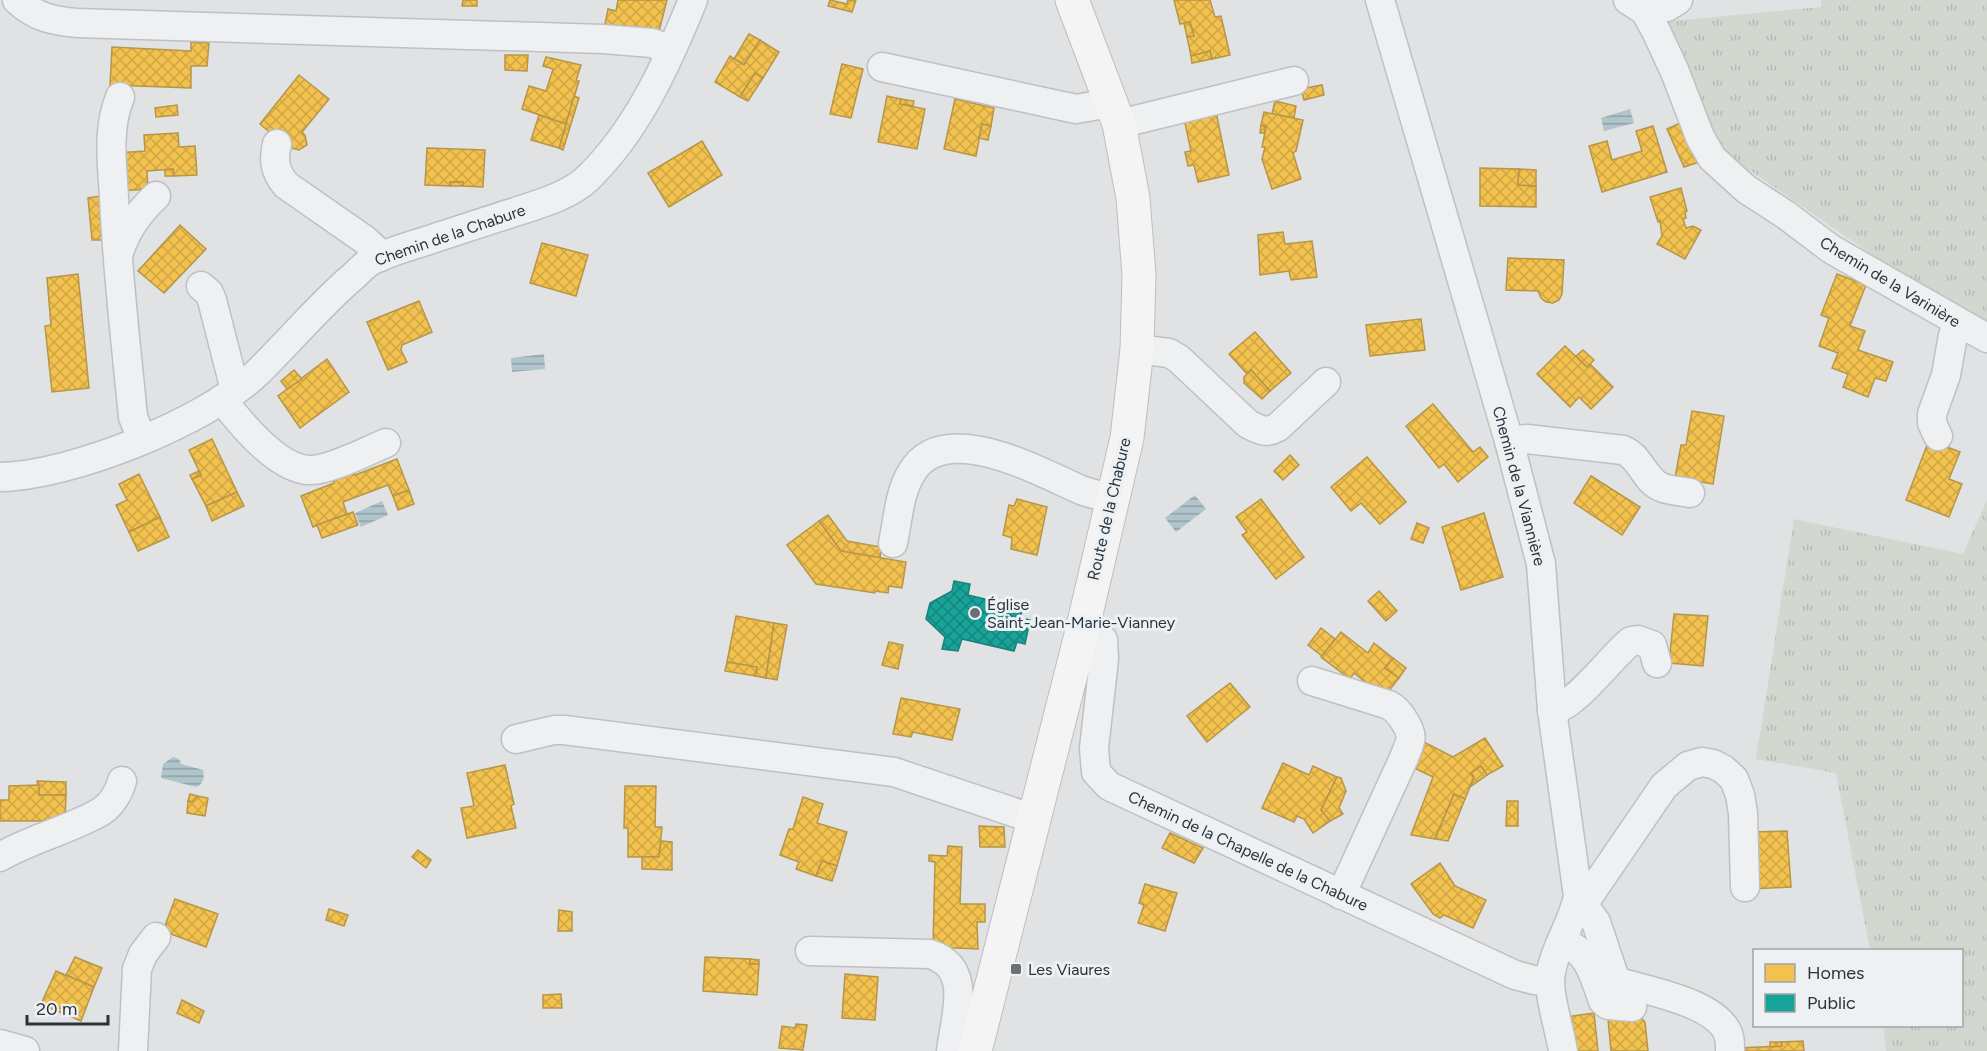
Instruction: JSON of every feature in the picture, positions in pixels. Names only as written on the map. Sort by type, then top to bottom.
[{"type":"main road","name":"Route de la Chabure","points":[[975,1051],[1082,630],[1127,438],[1137,349],[1139,275],[1133,198],[1114,113],[1072,0]]},
{"type":"street","points":[[17,0],[39,16],[56,21],[77,23],[603,39],[652,43],[671,50]]},
{"type":"street","name":"Chemin de la Chabure","points":[[0,477],[17,477],[83,461],[177,425],[229,395],[255,375],[335,293],[371,261],[549,201],[586,180],[619,145],[649,96],[693,0]]},
{"type":"street","name":"Chemin de la Viannière","points":[[1380,0],[1509,441],[1541,564],[1552,710],[1579,903],[1553,966],[1550,981],[1563,1051]]},
{"type":"street","points":[[1637,5],[1666,7],[1678,0]]},
{"type":"street","name":"Chemin de la Varinière","points":[[1637,5],[1676,72],[1700,137],[1712,158],[1746,189],[1786,215],[1831,249],[1987,338]]},
{"type":"street","points":[[882,67],[1076,109],[1114,113],[1294,81]]},
{"type":"street","points":[[120,97],[114,112],[111,138],[116,244],[132,417],[142,440]]},
{"type":"street","points":[[277,144],[275,163],[278,176],[286,185],[365,240],[380,257]]},
{"type":"street","points":[[116,244],[156,196]]},
{"type":"street","points":[[201,286],[212,300],[229,395],[242,423],[274,455],[299,469],[312,470],[324,468],[386,443]]},
{"type":"street","points":[[1938,436],[1932,423],[1932,414],[1946,375],[1953,335],[1959,322]]},
{"type":"street","points":[[1137,349],[1169,353],[1179,359],[1248,424],[1260,431],[1270,432],[1278,427],[1326,382]]},
{"type":"street","points":[[1509,441],[1527,439],[1623,450],[1631,453],[1654,483],[1661,487],[1690,493]]},
{"type":"street","points":[[893,543],[905,486],[912,470],[926,456],[942,450],[968,448],[994,453],[1082,490],[1112,498]]},
{"type":"street","name":"Chemin de la Chapelle de la Chabure","points":[[1082,630],[1096,634],[1103,640],[1104,659],[1094,748],[1096,772],[1109,786],[1515,975],[1550,981]]},
{"type":"street","points":[[1552,710],[1559,709],[1571,700],[1631,641],[1638,640],[1652,645],[1657,663]]},
{"type":"street","points":[[1312,681],[1397,709],[1411,731],[1411,739],[1403,760],[1341,895]]},
{"type":"street","points":[[516,739],[554,730],[564,730],[894,772],[1034,819]]},
{"type":"street","points":[[1730,1051],[1729,1036],[1724,1025],[1711,1014],[1670,995],[1619,982],[1614,976],[1596,922],[1579,903],[1664,786],[1688,766],[1702,762],[1723,769],[1734,779],[1740,795],[1743,813],[1745,887]]},
{"type":"street","points":[[0,857],[103,810],[113,800],[122,781]]},
{"type":"street","points":[[133,1051],[137,969],[143,954],[156,937]]},
{"type":"street","points":[[1562,942],[1580,950],[1603,1001],[1608,1005],[1632,1007]]},
{"type":"street","points":[[810,951],[930,954],[948,962],[955,971],[959,998],[951,1051]]},
{"type":"street","points":[[0,1044],[25,1051]]},
{"type":"green space","points":[[1821,0],[1987,0],[1987,328],[1938,300],[1716,147],[1662,22],[1821,7]]},
{"type":"green space","points":[[1987,500],[1987,1051],[1886,1051],[1884,1027],[1963,1027],[1963,949],[1870,949],[1836,773],[1756,759],[1794,519],[1963,554]]},
{"type":"water","points":[[1630,109],[1634,123],[1604,131],[1601,118]]},
{"type":"water","points":[[544,354],[545,369],[512,372],[511,358]]},
{"type":"water","points":[[1195,495],[1206,509],[1176,532],[1165,518]]},
{"type":"water","points":[[382,501],[388,515],[361,527],[355,513]]},
{"type":"water","points":[[173,757],[179,759],[181,764],[203,770],[202,783],[196,787],[161,778],[163,764]]},
{"type":"building: Homes","points":[[463,0],[477,0],[477,6],[462,6]]},
{"type":"building: Homes","points":[[618,0],[667,0],[658,35],[605,24],[608,9],[616,11]]},
{"type":"building: Homes","points":[[830,0],[847,4],[848,0],[856,0],[852,12],[828,6]]},
{"type":"building: Homes","points":[[1174,0],[1210,0],[1215,17],[1221,16],[1230,55],[1212,59],[1210,51],[1191,56],[1187,37],[1194,36],[1190,22],[1180,24]]},
{"type":"building: Homes","points":[[1190,22],[1194,36],[1187,37],[1184,23]]},
{"type":"building: Homes","points":[[749,34],[760,40],[744,65],[734,59]]},
{"type":"building: Homes","points":[[760,40],[779,52],[763,78],[755,73],[740,97],[715,82],[730,56],[744,65]]},
{"type":"building: Homes","points":[[191,42],[209,43],[207,66],[191,66],[191,88],[110,85],[112,47],[191,51]]},
{"type":"building: Homes","points":[[1210,51],[1212,59],[1192,63],[1191,56]]},
{"type":"building: Homes","points":[[505,55],[528,55],[527,71],[505,70]]},
{"type":"building: Homes","points":[[546,57],[581,65],[576,81],[579,81],[566,124],[522,109],[529,86],[546,91],[553,69],[543,66]]},
{"type":"building: Homes","points":[[842,64],[863,69],[851,118],[830,114]]},
{"type":"building: Homes","points":[[755,73],[763,78],[748,101],[740,97]]},
{"type":"building: Homes","points":[[299,75],[329,99],[302,132],[307,145],[299,150],[287,147],[260,124]]},
{"type":"building: Homes","points":[[1322,85],[1324,95],[1304,100],[1301,89]]},
{"type":"building: Homes","points":[[574,96],[579,98],[563,150],[559,148]]},
{"type":"building: Homes","points":[[887,96],[901,99],[900,104],[925,109],[917,149],[878,142]]},
{"type":"building: Homes","points":[[901,99],[914,101],[913,106],[900,104]]},
{"type":"building: Homes","points":[[955,99],[994,108],[991,126],[982,124],[976,156],[944,149]]},
{"type":"building: Homes","points":[[1275,101],[1296,106],[1294,118],[1272,114]]},
{"type":"building: Homes","points":[[177,105],[178,115],[156,117],[155,108]]},
{"type":"building: Homes","points":[[1215,107],[1229,175],[1198,182],[1194,165],[1188,166],[1185,152],[1191,151],[1183,114]]},
{"type":"building: Homes","points":[[1264,112],[1303,120],[1296,151],[1293,153],[1301,179],[1272,189],[1262,159],[1266,127],[1261,125]]},
{"type":"building: Homes","points":[[539,115],[566,124],[559,148],[531,140]]},
{"type":"building: Homes","points":[[1687,120],[1702,161],[1684,167],[1667,129]]},
{"type":"building: Homes","points":[[982,124],[991,126],[988,140],[979,138]]},
{"type":"building: Homes","points":[[1261,125],[1266,127],[1264,133],[1260,133]]},
{"type":"building: Homes","points":[[1653,126],[1667,172],[1602,192],[1589,146],[1607,141],[1612,160],[1642,151],[1636,131]]},
{"type":"building: Homes","points":[[178,133],[179,147],[195,146],[197,175],[174,176],[173,169],[147,171],[148,189],[121,191],[117,153],[145,151],[144,135]]},
{"type":"building: Homes","points":[[702,141],[722,175],[669,207],[648,173]]},
{"type":"building: Homes","points":[[427,148],[485,150],[483,187],[463,186],[463,182],[450,182],[450,186],[425,185]]},
{"type":"building: Homes","points":[[1480,168],[1519,169],[1518,185],[1536,186],[1536,207],[1480,206]]},
{"type":"building: Homes","points":[[173,169],[174,176],[165,176],[165,170]]},
{"type":"building: Homes","points":[[1519,169],[1536,170],[1536,186],[1518,185]]},
{"type":"building: Homes","points":[[450,182],[463,182],[463,186],[450,186]]},
{"type":"building: Homes","points":[[1681,188],[1687,211],[1685,212],[1686,218],[1683,219],[1686,228],[1693,226],[1701,230],[1685,259],[1657,244],[1662,236],[1660,221],[1658,222],[1650,197]]},
{"type":"building: Homes","points":[[101,196],[104,240],[92,240],[88,198]]},
{"type":"building: Homes","points":[[180,225],[206,249],[164,293],[138,271]]},
{"type":"building: Homes","points":[[1283,232],[1285,244],[1312,241],[1317,277],[1291,280],[1289,271],[1260,275],[1258,235]]},
{"type":"building: Homes","points":[[542,243],[588,255],[576,296],[530,283]]},
{"type":"building: Homes","points":[[1508,258],[1564,260],[1562,294],[1559,300],[1553,303],[1546,302],[1538,291],[1506,290]]},
{"type":"building: Homes","points":[[78,274],[89,388],[52,392],[45,326],[51,325],[47,278]]},
{"type":"building: Homes","points":[[1837,274],[1866,285],[1850,326],[1865,331],[1858,350],[1893,362],[1886,381],[1875,378],[1868,397],[1843,387],[1848,374],[1832,368],[1838,353],[1819,346],[1829,318],[1821,315]]},
{"type":"building: Homes","points":[[419,301],[432,332],[402,345],[401,350],[407,362],[388,370],[367,322]]},
{"type":"building: Homes","points":[[1421,319],[1425,350],[1370,356],[1366,325]]},
{"type":"building: Homes","points":[[1255,332],[1291,373],[1270,391],[1251,370],[1247,374],[1229,354]]},
{"type":"building: Homes","points":[[1565,346],[1587,367],[1590,364],[1613,387],[1591,409],[1579,397],[1570,407],[1537,374]]},
{"type":"building: Homes","points":[[1583,350],[1594,360],[1587,367],[1576,356]]},
{"type":"building: Homes","points":[[327,359],[349,392],[300,428],[278,396]]},
{"type":"building: Homes","points":[[294,370],[302,379],[287,389],[281,381]]},
{"type":"building: Homes","points":[[1251,370],[1270,391],[1262,399],[1244,383],[1244,377]]},
{"type":"building: Homes","points":[[1433,404],[1473,452],[1480,447],[1488,457],[1458,482],[1444,464],[1439,468],[1406,426]]},
{"type":"building: Homes","points":[[1692,411],[1724,416],[1713,484],[1675,478],[1681,445],[1686,445]]},
{"type":"building: Homes","points":[[212,439],[237,492],[206,506],[192,479],[201,475],[189,450]]},
{"type":"building: Homes","points":[[1929,440],[1960,452],[1949,479],[1962,484],[1949,517],[1906,500]]},
{"type":"building: Homes","points":[[1290,455],[1299,465],[1283,480],[1274,471]]},
{"type":"building: Homes","points":[[1367,457],[1406,502],[1380,524],[1361,503],[1351,511],[1331,487]]},
{"type":"building: Homes","points":[[397,459],[409,490],[393,496],[388,485],[343,502],[347,514],[313,527],[301,496],[334,483],[332,476],[352,468],[355,475]]},
{"type":"building: Homes","points":[[199,471],[201,475],[192,479],[190,475]]},
{"type":"building: Homes","points":[[139,474],[160,517],[129,532],[116,505],[127,500],[119,484]]},
{"type":"building: Homes","points":[[1591,476],[1640,507],[1622,535],[1574,503]]},
{"type":"building: Homes","points":[[409,490],[414,504],[398,510],[393,496]]},
{"type":"building: Homes","points":[[237,492],[244,506],[212,521],[206,506]]},
{"type":"building: Homes","points":[[1017,499],[1047,507],[1037,555],[1011,549],[1012,538],[1003,535],[1009,505],[1014,506]]},
{"type":"building: Homes","points":[[1261,499],[1304,557],[1276,579],[1242,535],[1247,532],[1236,517]]},
{"type":"building: Homes","points":[[353,512],[358,525],[322,538],[317,525]]},
{"type":"building: Homes","points":[[1484,513],[1503,577],[1461,590],[1442,527]]},
{"type":"building: Homes","points":[[828,515],[847,541],[881,547],[880,558],[841,551],[819,521]]},
{"type":"building: Homes","points":[[160,517],[169,537],[138,551],[129,532]]},
{"type":"building: Homes","points":[[819,521],[841,551],[906,562],[902,588],[889,586],[888,593],[875,591],[875,593],[816,584],[787,545]]},
{"type":"building: Homes","points":[[1417,523],[1429,528],[1423,543],[1411,539]]},
{"type":"building: Homes","points":[[1379,591],[1397,611],[1386,621],[1368,601]]},
{"type":"building: Homes","points":[[1674,614],[1708,616],[1703,666],[1669,663]]},
{"type":"building: Homes","points":[[736,616],[774,623],[766,678],[755,676],[757,667],[727,662]]},
{"type":"building: Homes","points":[[774,623],[787,625],[777,680],[766,678]]},
{"type":"building: Homes","points":[[1321,628],[1335,639],[1322,656],[1308,645]]},
{"type":"building: Homes","points":[[1341,632],[1368,653],[1374,643],[1393,658],[1385,668],[1399,678],[1384,697],[1354,673],[1350,679],[1321,657]]},
{"type":"building: Homes","points":[[889,642],[903,645],[898,669],[882,665]]},
{"type":"building: Homes","points":[[1393,658],[1406,668],[1399,678],[1385,668]]},
{"type":"building: Homes","points":[[727,662],[757,667],[755,676],[725,671]]},
{"type":"building: Homes","points":[[1230,683],[1250,707],[1207,742],[1187,716]]},
{"type":"building: Homes","points":[[901,698],[960,709],[952,740],[913,732],[911,737],[893,734]]},
{"type":"building: Homes","points":[[1485,738],[1503,766],[1487,775],[1481,766],[1471,773],[1474,777],[1465,799],[1454,794],[1435,839],[1411,835],[1433,777],[1408,765],[1420,740],[1453,757]]},
{"type":"building: Homes","points":[[1283,763],[1309,775],[1313,766],[1337,777],[1321,810],[1330,821],[1313,833],[1304,819],[1297,816],[1294,822],[1262,808]]},
{"type":"building: Homes","points":[[505,765],[514,804],[511,806],[516,828],[467,838],[461,808],[474,806],[467,773]]},
{"type":"building: Homes","points":[[1481,766],[1487,775],[1470,787],[1474,777],[1471,773]]},
{"type":"building: Homes","points":[[1337,777],[1341,778],[1346,791],[1339,808],[1343,814],[1330,821],[1321,810]]},
{"type":"building: Homes","points":[[37,781],[66,782],[66,795],[39,795]]},
{"type":"building: Homes","points":[[39,785],[39,795],[66,795],[65,821],[0,821],[0,800],[9,800],[9,786]]},
{"type":"building: Homes","points":[[625,786],[656,786],[655,827],[662,827],[659,857],[628,857],[628,828],[624,828]]},
{"type":"building: Homes","points":[[190,794],[197,796],[192,802],[188,801]]},
{"type":"building: Homes","points":[[1454,794],[1465,799],[1448,841],[1435,839]]},
{"type":"building: Homes","points":[[197,796],[208,798],[205,816],[187,813],[188,801],[192,802]]},
{"type":"building: Homes","points":[[803,797],[823,804],[817,823],[847,832],[837,866],[822,861],[816,876],[796,869],[799,862],[780,855],[789,829],[793,829]]},
{"type":"building: Homes","points":[[1507,801],[1518,801],[1518,826],[1506,826]]},
{"type":"building: Homes","points":[[979,826],[1004,827],[1005,847],[980,847]]},
{"type":"building: Homes","points":[[1787,831],[1791,887],[1752,889],[1750,832]]},
{"type":"building: Homes","points":[[1170,833],[1203,848],[1194,863],[1162,848]]},
{"type":"building: Homes","points":[[661,841],[672,842],[672,870],[642,869],[642,857],[659,857]]},
{"type":"building: Homes","points":[[948,846],[962,847],[960,904],[985,904],[985,922],[977,922],[978,949],[933,947],[935,862],[929,861],[929,855],[947,856]]},
{"type":"building: Homes","points":[[418,850],[431,860],[426,868],[412,857]]},
{"type":"building: Homes","points":[[822,861],[837,866],[832,881],[816,876]]},
{"type":"building: Homes","points":[[1440,863],[1455,886],[1486,900],[1473,928],[1444,915],[1440,918],[1433,914],[1411,884]]},
{"type":"building: Homes","points":[[1145,884],[1177,893],[1165,931],[1138,923],[1144,905],[1139,903]]},
{"type":"building: Homes","points":[[175,899],[218,914],[206,947],[163,931]]},
{"type":"building: Homes","points":[[329,909],[348,915],[344,926],[326,920]]},
{"type":"building: Homes","points":[[559,910],[572,912],[572,931],[558,931]]},
{"type":"building: Homes","points":[[75,957],[102,968],[94,987],[66,975]]},
{"type":"building: Homes","points":[[705,957],[750,959],[750,964],[759,964],[757,995],[703,991]]},
{"type":"building: Homes","points":[[750,959],[759,960],[759,964],[750,964]]},
{"type":"building: Homes","points":[[56,971],[94,987],[81,1021],[41,1004]]},
{"type":"building: Homes","points":[[845,974],[878,977],[875,1020],[842,1018]]},
{"type":"building: Homes","points":[[561,994],[562,1008],[543,1008],[543,995]]},
{"type":"building: Homes","points":[[182,1000],[204,1011],[199,1023],[177,1013]]},
{"type":"building: Homes","points":[[1594,1013],[1598,1051],[1570,1051],[1566,1017]]},
{"type":"building: Homes","points":[[1639,1016],[1645,1022],[1648,1051],[1611,1051],[1608,1019]]},
{"type":"building: Homes","points":[[796,1024],[807,1025],[803,1050],[779,1048],[782,1026],[795,1028]]},
{"type":"building: Homes","points":[[1803,1041],[1804,1051],[1740,1051],[1739,1048],[1782,1046],[1781,1042]]},
{"type":"building: Homes","points":[[1770,1042],[1781,1042],[1782,1046],[1770,1047]]},
{"type":"building: Public","name":"Église Saint-Jean-Marie-Vianney","points":[[954,581],[970,584],[968,595],[1022,608],[1021,618],[1030,620],[1025,644],[1017,642],[1014,651],[962,639],[958,651],[942,649],[945,637],[926,619],[930,603],[952,591]]},
{"type":"place","name":"Église Saint-Jean-Marie-Vianney","points":[[975,613]]},
{"type":"place","name":"Les Viaures","points":[[1016,969]]}]
